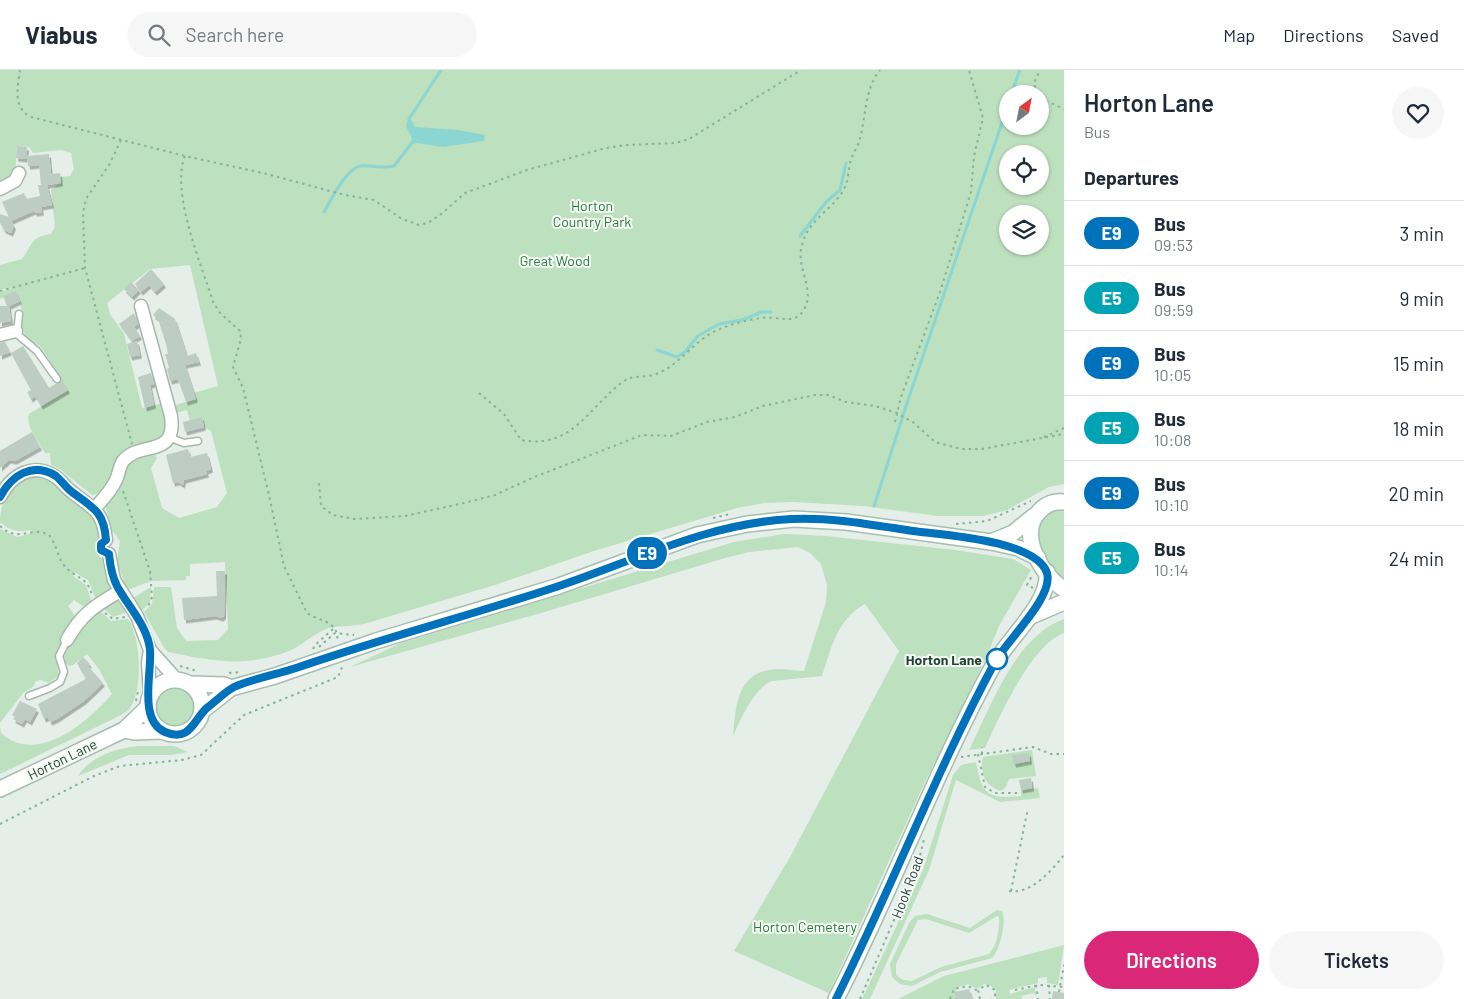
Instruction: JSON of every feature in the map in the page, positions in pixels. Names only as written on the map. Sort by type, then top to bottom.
[{"type":"street","points":[[0,189],[15,181],[19,173]]},
{"type":"street","points":[[95,508],[114,485],[123,462],[134,453],[160,446],[168,437],[171,416],[141,306]]},
{"type":"street","points":[[0,335],[16,331]]},
{"type":"street","points":[[0,497],[13,478],[22,472],[36,470],[56,476],[71,492],[95,508],[102,518],[106,540],[102,543],[101,548],[104,553],[109,554],[114,580],[137,616],[150,650],[184,682],[199,693],[202,711],[199,721],[192,729],[172,734],[162,731],[150,717],[148,663],[150,650]]},
{"type":"street","points":[[991,542],[1023,526],[1048,504],[1064,502]]},
{"type":"street","points":[[1038,513],[1031,523],[1029,534],[1038,558],[1046,572],[1064,590]]},
{"type":"street","points":[[202,711],[231,688],[275,676],[376,641],[559,586],[697,535],[747,524],[794,519],[846,522],[991,542],[1018,548],[1038,558]]},
{"type":"street","name":"Hook Road","points":[[836,999],[957,756],[1001,651],[1029,617],[1044,592],[1046,572]]},
{"type":"street","points":[[67,640],[78,620],[97,605],[120,591]]},
{"type":"street","name":"Hook Road","points":[[1029,617],[1064,602]]},
{"type":"street","points":[[149,702],[161,684],[184,682],[224,685],[231,688]]},
{"type":"street","name":"Horton Lane","points":[[0,789],[124,730],[149,702]]},
{"type":"street","name":"Horton Lane","points":[[124,730],[134,732],[162,731]]},
{"type":"lane","points":[[19,314],[16,331],[18,336],[37,351],[57,379]]},
{"type":"lane","points":[[168,437],[184,443],[198,441]]},
{"type":"lane","points":[[29,696],[60,682],[64,672],[60,656],[67,640]]},
{"type":"path","points":[[20,70],[18,100],[27,116],[185,156],[263,173],[345,195],[374,200],[402,219],[423,225],[440,215],[465,193],[527,170],[606,148],[626,145],[676,143],[689,139],[802,70]]},
{"type":"path","points":[[479,393],[504,414],[521,440],[553,437],[568,432],[582,423],[626,380],[656,374],[683,358],[706,336],[718,329],[762,317],[789,319],[799,316],[806,306],[809,294],[800,263],[803,242],[810,225],[845,187],[851,161],[859,141],[864,112],[880,70]]},
{"type":"path","points":[[895,422],[940,292],[971,192],[974,156],[983,118],[969,70]]},
{"type":"path","points":[[1034,85],[1040,70]]},
{"type":"path","points":[[1049,102],[1064,109]]},
{"type":"path","points":[[122,139],[109,165],[86,199],[84,213],[85,268],[134,453]]},
{"type":"path","points":[[185,156],[181,165],[184,208],[213,302],[220,313],[240,331],[241,339],[233,367],[243,388],[284,566],[308,613],[328,621],[338,637],[336,647]]},
{"type":"path","points":[[0,291],[85,268]]},
{"type":"path","points":[[319,483],[321,506],[333,515],[348,519],[405,516],[495,495],[532,478],[642,435],[671,436],[708,422],[735,417],[763,406],[805,396],[824,394],[846,402],[875,406],[897,413],[914,423],[931,440],[954,448],[976,450],[1064,434]]},
{"type":"path","points":[[1040,439],[1064,428]]},
{"type":"path","points":[[114,485],[125,493],[148,565],[152,597],[149,607],[144,610]]},
{"type":"path","points":[[0,526],[15,535],[39,531],[49,535],[65,566],[87,582],[97,605],[114,619],[132,615]]},
{"type":"path","points":[[313,649],[315,644],[333,629]]},
{"type":"path","points":[[309,651],[335,633]]},
{"type":"path","points":[[175,664],[205,672]]},
{"type":"path","points":[[0,824],[94,776],[120,766],[182,760],[201,756],[244,715],[338,677],[343,664]]},
{"type":"path","points":[[221,673],[248,671]]},
{"type":"path","points":[[957,756],[1036,747],[1051,754],[1064,754]]},
{"type":"path","points":[[982,748],[982,754]]},
{"type":"path","points":[[978,754],[986,787],[995,793],[1020,792]]},
{"type":"path","points":[[1031,812],[1027,813],[1010,891],[1020,891],[1032,886],[1064,855]]},
{"type":"path","name":"Hook Road","points":[[860,999],[918,864],[924,839]]},
{"type":"path","points":[[1059,992],[1064,965]]},
{"type":"path","points":[[978,990],[984,985],[992,987],[996,992],[992,999]]},
{"type":"path","points":[[1015,990],[1036,985],[1064,987]]},
{"type":"path","points":[[1036,985],[1038,999]]},
{"type":"path","points":[[1049,985],[1050,999]]},
{"type":"path","points":[[950,999],[952,990],[968,986],[978,990]]},
{"type":"path","points":[[978,990],[980,999]]},
{"type":"green space","points":[[0,70],[1064,70],[1064,484],[1049,487],[1007,510],[983,516],[938,516],[863,506],[794,502],[764,503],[737,508],[597,550],[495,585],[367,623],[329,628],[319,632],[289,651],[273,656],[257,660],[228,661],[168,652],[144,612],[152,604],[154,587],[171,587],[177,628],[186,641],[218,640],[228,629],[225,562],[190,564],[190,576],[186,576],[186,580],[151,581],[127,590],[117,562],[120,541],[112,530],[105,505],[122,471],[128,465],[135,460],[155,455],[157,458],[151,468],[162,508],[179,518],[217,507],[227,493],[211,431],[204,427],[201,417],[190,421],[187,410],[175,413],[173,406],[195,399],[194,393],[218,386],[190,265],[150,269],[107,303],[110,314],[124,334],[142,408],[163,403],[167,419],[165,436],[135,449],[111,483],[99,493],[92,495],[61,470],[51,465],[50,453],[45,453],[31,429],[28,419],[29,414],[68,390],[40,346],[22,335],[25,334],[22,326],[21,303],[16,291],[0,299],[0,292],[15,287],[0,290],[0,265],[22,259],[35,239],[51,234],[55,227],[51,190],[57,185],[60,177],[70,176],[74,169],[71,153],[61,150],[33,153],[29,147],[17,146],[15,174],[0,186]]},
{"type":"green space","points":[[31,476],[51,482],[73,496],[91,514],[100,533],[96,551],[103,560],[111,592],[97,602],[88,580],[74,572],[73,576],[86,585],[92,603],[83,606],[74,600],[68,606],[75,616],[56,657],[59,675],[49,683],[40,680],[35,682],[34,686],[23,693],[0,723],[0,529],[17,537],[30,534],[32,530],[19,531],[8,528],[0,522],[0,515],[4,500],[12,488],[17,483]]},
{"type":"green space","points":[[1064,508],[1064,581],[1047,562],[1041,551],[1038,530],[1042,520],[1051,513]]},
{"type":"green space","name":"Horton Cemetery","points":[[784,534],[826,536],[955,550],[1013,559],[1031,570],[999,626],[986,658],[924,784],[829,993],[734,951],[790,857],[899,651],[865,604],[855,610],[841,626],[832,645],[822,676],[772,681],[766,684],[748,705],[733,737],[737,702],[746,683],[753,676],[763,671],[777,669],[804,671],[826,602],[827,585],[821,564],[810,553],[798,547],[749,552],[350,667],[401,643],[734,542]]},
{"type":"green space","points":[[151,588],[150,602],[143,610],[139,608],[133,598]]},
{"type":"green space","points":[[118,599],[127,612],[113,617],[101,606]]},
{"type":"green space","points":[[97,608],[111,621],[128,619],[136,638],[139,677],[134,700],[130,708],[119,716],[0,774],[0,726],[1,733],[15,742],[30,745],[46,743],[61,736],[90,717],[112,694],[99,669],[87,654],[73,665],[69,666],[64,662],[67,647],[71,640]]},
{"type":"green space","points":[[1064,619],[1064,633],[1052,640],[1040,651],[1029,666],[1008,701],[985,748],[969,750],[1006,675],[1018,657],[1047,628]]},
{"type":"green space","points":[[175,684],[188,688],[194,694],[198,707],[194,720],[188,726],[175,730],[162,726],[156,720],[152,707],[156,694],[162,688]]},
{"type":"green space","points":[[139,746],[174,746],[188,752],[171,755],[129,755],[78,776],[90,763],[105,754]]},
{"type":"green space","points":[[1032,750],[1036,776],[1009,779],[1006,787],[1001,791],[987,783],[982,769],[983,757]]},
{"type":"green space","points":[[976,762],[981,782],[988,793],[1001,797],[1021,796],[1021,790],[1038,788],[1040,798],[1000,802],[956,780],[929,870],[870,999],[862,999],[923,870],[953,775],[961,765]]},
{"type":"green space","points":[[997,910],[1002,911],[1004,921],[1002,935],[998,949],[992,958],[940,972],[912,986],[900,984],[892,977],[890,964],[909,923],[915,916],[927,914],[970,928]],"holes":[[[997,916],[999,917],[997,937],[994,947],[989,954],[941,967],[912,981],[903,980],[896,975],[896,964],[918,920],[926,919],[969,933]]]},
{"type":"green space","points":[[1064,945],[1058,985],[1047,983],[1047,977],[1038,978],[1038,983],[1009,990],[1010,994],[1035,987],[1036,996],[1033,993],[1021,996],[1022,999],[996,999],[996,990],[991,986],[984,984],[977,989],[968,984],[956,988],[956,999],[898,999],[944,976]]},
{"type":"water","points":[[409,116],[415,127],[458,130],[485,135],[484,141],[443,147],[417,143],[409,145],[412,138],[406,126]]},
{"type":"building","points":[[17,146],[27,147],[26,159],[16,158]]},
{"type":"building","points":[[49,154],[51,174],[60,173],[61,183],[47,185],[52,205],[41,207],[42,212],[35,213],[34,211],[11,221],[14,226],[11,233],[4,230],[0,223],[0,214],[9,217],[2,202],[24,193],[26,199],[40,196],[38,185],[41,185],[39,165],[28,166],[27,156]]},
{"type":"building","points":[[151,269],[164,284],[155,292],[149,285],[141,292],[135,284]]},
{"type":"building","points":[[131,282],[139,290],[132,297],[124,289]]},
{"type":"building","points":[[16,291],[20,301],[9,306],[11,321],[0,323],[0,306],[7,306],[3,296]]},
{"type":"building","points":[[159,308],[175,319],[187,356],[196,353],[199,362],[185,365],[196,399],[186,402],[178,379],[170,381],[165,354],[168,354],[166,344],[158,319],[153,315]]},
{"type":"building","points":[[134,313],[138,324],[134,327],[140,336],[132,341],[119,324]]},
{"type":"building","points":[[137,341],[140,355],[130,357],[127,344]]},
{"type":"building","points":[[5,342],[10,352],[0,356],[0,343]]},
{"type":"building","points":[[23,346],[49,388],[62,380],[68,390],[41,406],[35,396],[31,399],[27,392],[31,390],[11,353]]},
{"type":"building","points":[[151,373],[154,384],[150,385],[154,405],[145,408],[138,377]]},
{"type":"building","points":[[202,417],[204,427],[185,432],[183,422]]},
{"type":"building","points":[[32,432],[40,447],[15,461],[9,460],[0,468],[0,451]]},
{"type":"building","points":[[188,449],[190,457],[207,453],[211,469],[206,471],[207,474],[184,480],[183,485],[178,482],[173,483],[166,455]]},
{"type":"building","points":[[216,571],[225,571],[224,616],[221,618],[215,616],[184,620],[182,598],[217,596]]},
{"type":"building","points":[[83,657],[90,664],[88,666],[103,683],[84,701],[57,719],[50,722],[48,717],[44,719],[38,704],[86,679],[77,663]]},
{"type":"building","points":[[20,701],[37,709],[30,722],[25,719],[22,724],[13,719],[15,717],[12,715]]},
{"type":"building","points":[[1029,753],[1030,761],[1014,764],[1012,755]]},
{"type":"building","points":[[1031,778],[1032,788],[1021,790],[1019,780]]},
{"type":"building","points":[[969,989],[972,999],[956,999],[954,992]]},
{"type":"building","points":[[1053,991],[1064,993],[1064,999],[1052,999]]},
{"type":"waterway","points":[[409,119],[441,70]]},
{"type":"waterway","points":[[1014,85],[1020,70]]},
{"type":"waterway","points":[[874,506],[999,132]]},
{"type":"waterway","points":[[324,212],[350,172],[361,166],[394,166],[411,144]]},
{"type":"waterway","points":[[800,236],[826,202],[840,190],[846,163]]},
{"type":"waterway","points":[[657,350],[677,357],[685,352],[698,336],[719,324],[742,320],[762,312],[771,312]]},
{"type":"bus line","name":"E9","points":[[0,497],[10,480],[22,472],[36,470],[49,473],[58,478],[71,492],[98,512],[102,518],[106,540],[102,542],[101,550],[105,554],[109,554],[114,580],[137,616],[150,650],[148,663],[150,674],[148,707],[150,717],[162,731],[172,734],[192,729],[199,721],[202,711],[226,694],[231,688],[275,676],[376,641],[559,586],[697,535],[747,524],[794,519],[846,522],[991,542],[1018,548],[1038,558],[1047,577],[1044,594],[1029,617],[1001,651],[991,670],[949,753],[836,999]]},
{"type":"place","name":"Horton Lane","points":[[997,659]]},
{"type":"park label","name":"Horton Country Park","points":[[592,214]]},
{"type":"park label","name":"Great Wood","points":[[555,260]]}]
